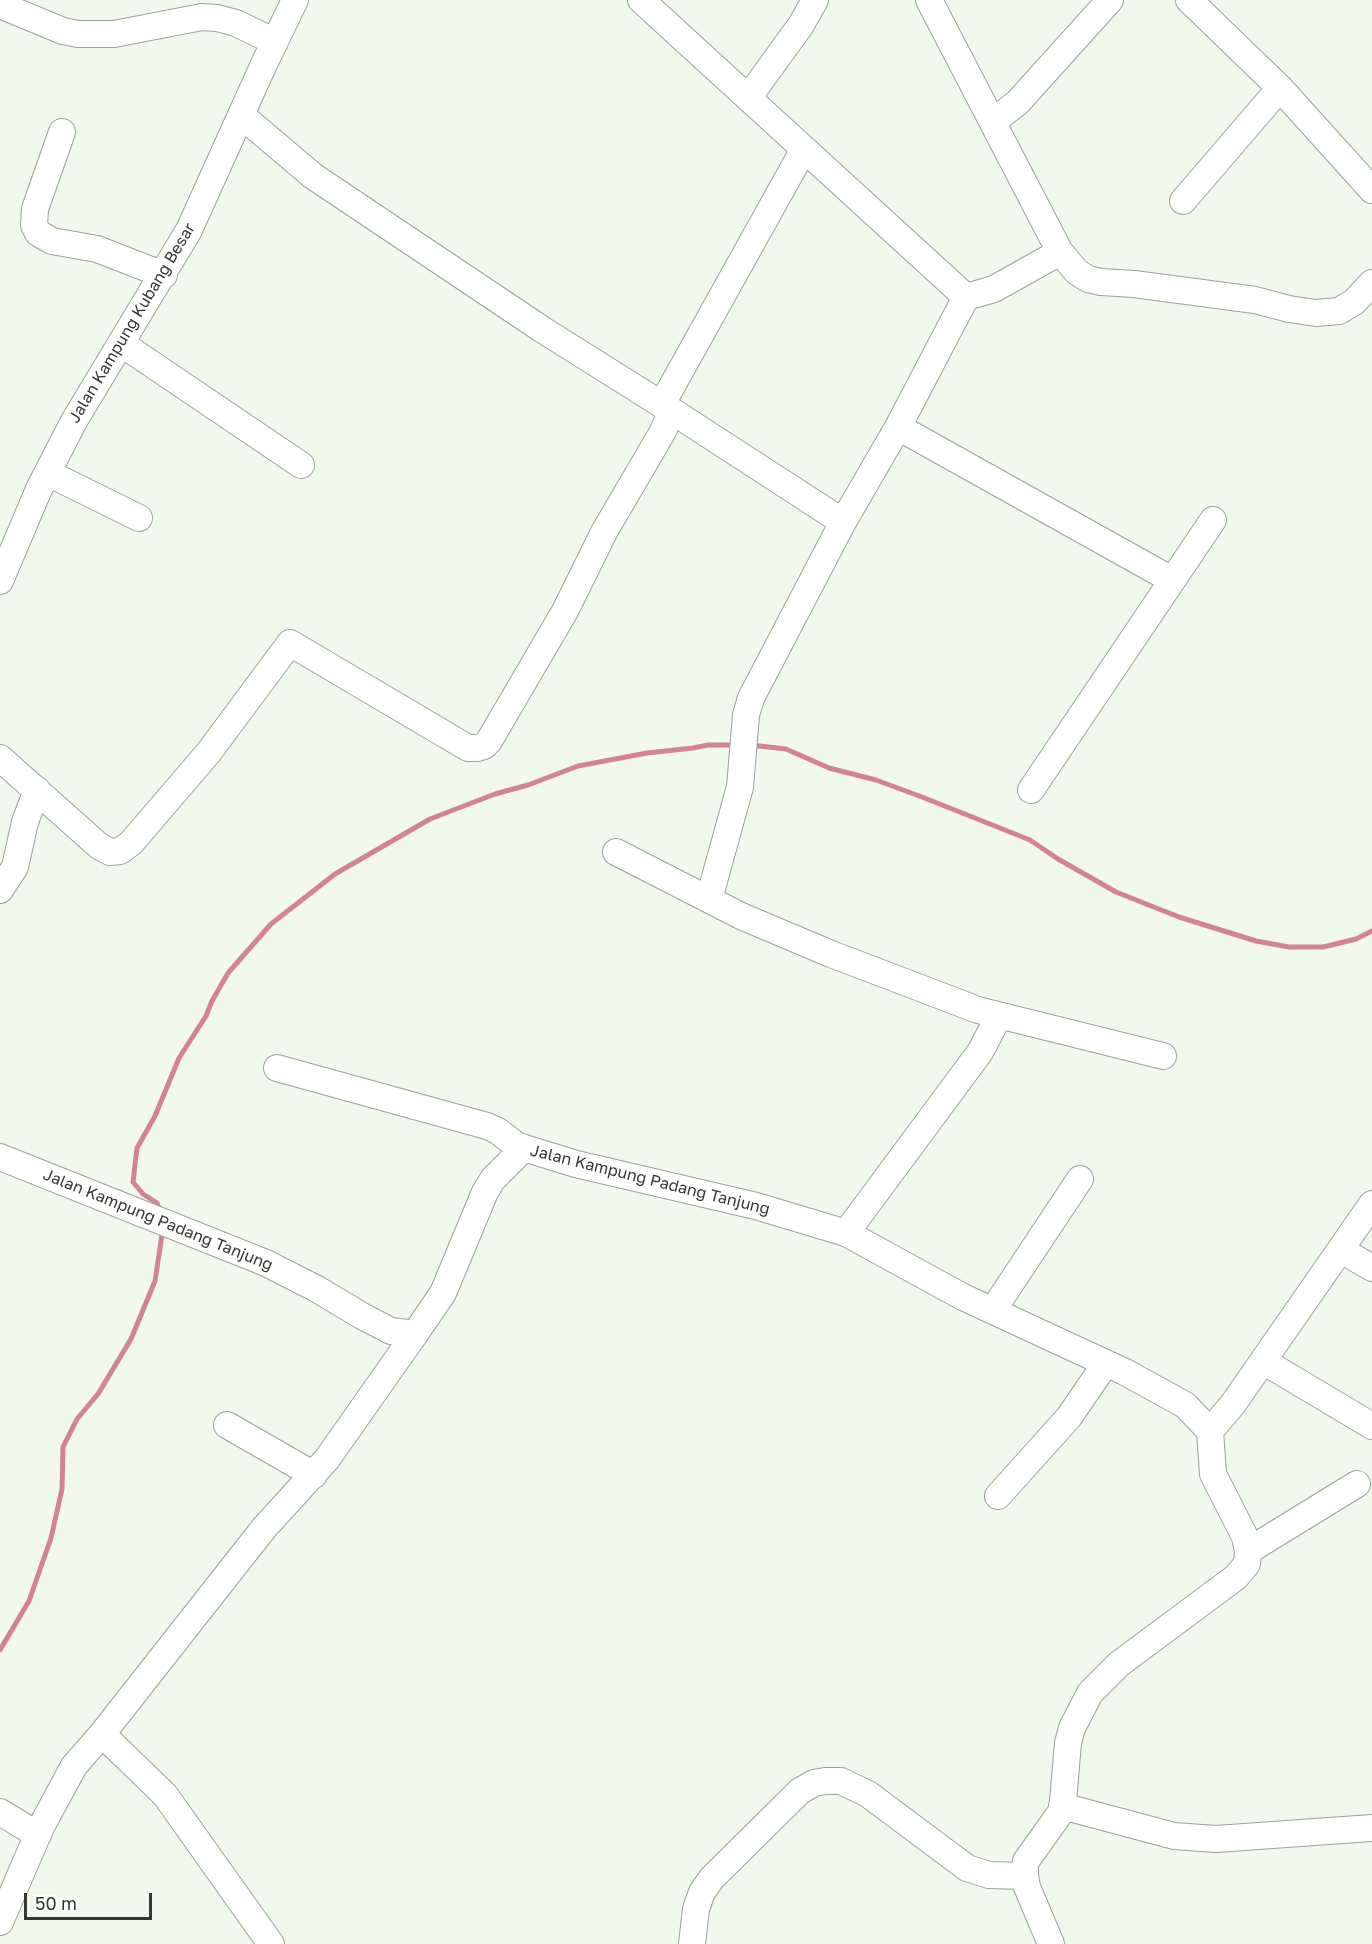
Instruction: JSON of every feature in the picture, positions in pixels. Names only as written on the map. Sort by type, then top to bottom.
[{"type":"street","name":"Jalan Kampung Kubang Besar","points":[[0,581],[74,421],[189,230],[296,0]]},
{"type":"street","points":[[641,0],[966,297]]},
{"type":"street","points":[[748,98],[801,26],[814,0]]},
{"type":"street","points":[[929,0],[1060,252],[1077,272],[1088,279],[1101,282],[1134,284],[1256,300],[1289,309],[1316,313],[1339,311],[1354,302],[1372,283]]},
{"type":"street","points":[[993,122],[1018,102],[1110,0]]},
{"type":"street","points":[[1202,4],[1372,190]]},
{"type":"street","points":[[0,5],[63,31],[78,34],[114,34],[202,17],[236,23],[275,42]]},
{"type":"street","points":[[1183,201],[1280,88]]},
{"type":"street","points":[[241,115],[314,176],[543,330],[843,522]]},
{"type":"street","points":[[62,132],[33,217],[38,233],[52,241],[97,249],[164,275]]},
{"type":"street","points":[[0,758],[99,846],[110,852],[120,851],[130,843],[209,752],[290,643],[468,748],[484,746],[565,611],[604,532],[662,433],[667,408],[804,149]]},
{"type":"street","points":[[709,899],[740,787],[746,715],[751,698],[843,522],[898,427],[966,297],[994,289],[1060,252]]},
{"type":"street","points":[[122,344],[301,465]]},
{"type":"street","points":[[898,427],[1172,580]]},
{"type":"street","points":[[48,473],[139,518]]},
{"type":"street","points":[[1031,790],[1213,520]]},
{"type":"street","points":[[0,890],[15,867],[37,790]]},
{"type":"street","points":[[616,852],[741,916],[831,954],[978,1010],[1163,1056]]},
{"type":"street","points":[[846,1233],[980,1052],[999,1016]]},
{"type":"street","points":[[278,1068],[486,1126],[524,1148]]},
{"type":"street","name":"Jalan Kampung Padang Tanjung","points":[[0,1157],[266,1263],[391,1331],[415,1334],[443,1293],[485,1192],[493,1179],[524,1148],[576,1164],[756,1206],[846,1233],[963,1297],[1106,1364],[1185,1405],[1210,1431]]},
{"type":"street","points":[[993,1310],[1080,1179]]},
{"type":"street","points":[[1051,1944],[1025,1876],[1026,1861],[1061,1812],[1068,1743],[1072,1728],[1090,1693],[1119,1664],[1236,1576],[1247,1564],[1248,1551],[1245,1537],[1213,1474],[1210,1431],[1236,1399],[1372,1204]]},
{"type":"street","points":[[1341,1250],[1372,1268]]},
{"type":"street","points":[[0,1922],[38,1835],[74,1766],[102,1734],[264,1528],[327,1459],[415,1334]]},
{"type":"street","points":[[1263,1361],[1372,1426]]},
{"type":"street","points":[[998,1496],[1069,1417],[1106,1364]]},
{"type":"street","points":[[1185,1405],[1204,1408],[1219,1406],[1236,1399]]},
{"type":"street","points":[[226,1425],[314,1475]]},
{"type":"street","points":[[1248,1551],[1357,1484]]},
{"type":"street","points":[[102,1734],[165,1795],[271,1944]]},
{"type":"street","points":[[692,1944],[696,1909],[702,1892],[712,1878],[800,1791],[825,1780],[841,1781],[868,1794],[967,1868],[989,1875],[1025,1876]]},
{"type":"street","points":[[1062,1806],[1174,1836],[1216,1839],[1372,1828]]},
{"type":"street","points":[[0,1812],[38,1835]]},
{"type":"waterway","points":[[161,1213],[157,1203],[143,1194],[133,1182],[137,1148],[155,1116],[179,1058],[206,1016],[228,973],[271,924],[335,874],[430,819],[578,766],[647,753],[708,745],[736,745]]},
{"type":"waterway","points":[[751,745],[786,749],[829,768],[876,780],[922,797],[1030,840],[1116,892],[1179,917],[1256,941],[1289,947],[1323,947],[1356,939],[1372,931]]},
{"type":"waterway","points":[[0,1650],[29,1601],[51,1538],[62,1489],[63,1447],[77,1419],[98,1394],[131,1339],[155,1281],[163,1228]]}]
